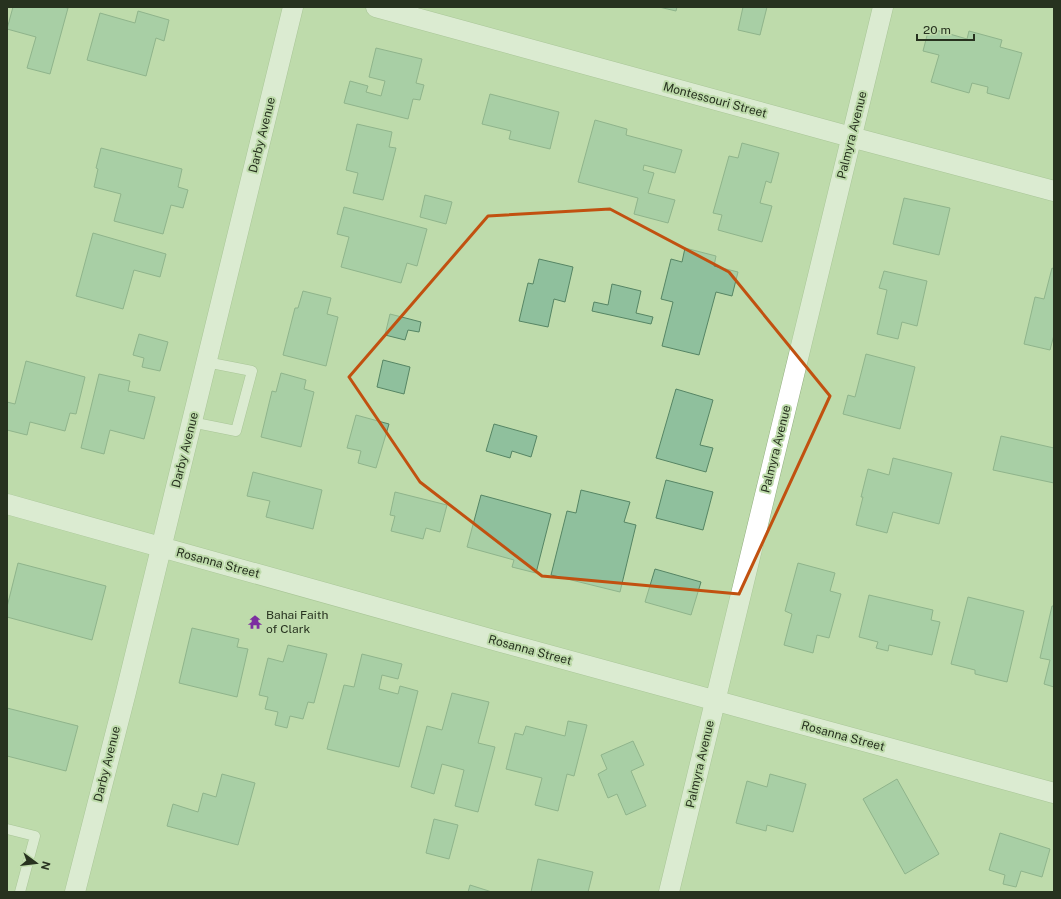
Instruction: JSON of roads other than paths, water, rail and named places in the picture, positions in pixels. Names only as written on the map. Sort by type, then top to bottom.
[{"type":"street","name":"Darby Avenue","points":[[75,892],[126,692],[293,7]]},
{"type":"street","name":"Montessouri Street","points":[[376,7],[1054,191]]},
{"type":"street","name":"Palmyra Avenue","points":[[669,892],[883,7]]},
{"type":"street","name":"Rosanna Street","points":[[7,504],[715,701],[1054,793]]},
{"type":"lane","points":[[192,422],[236,432],[252,371],[206,362]]},
{"type":"lane","points":[[7,828],[35,836],[20,892]]},
{"type":"place","name":"Bahai Faith of Clark","points":[[255,622]]}]
